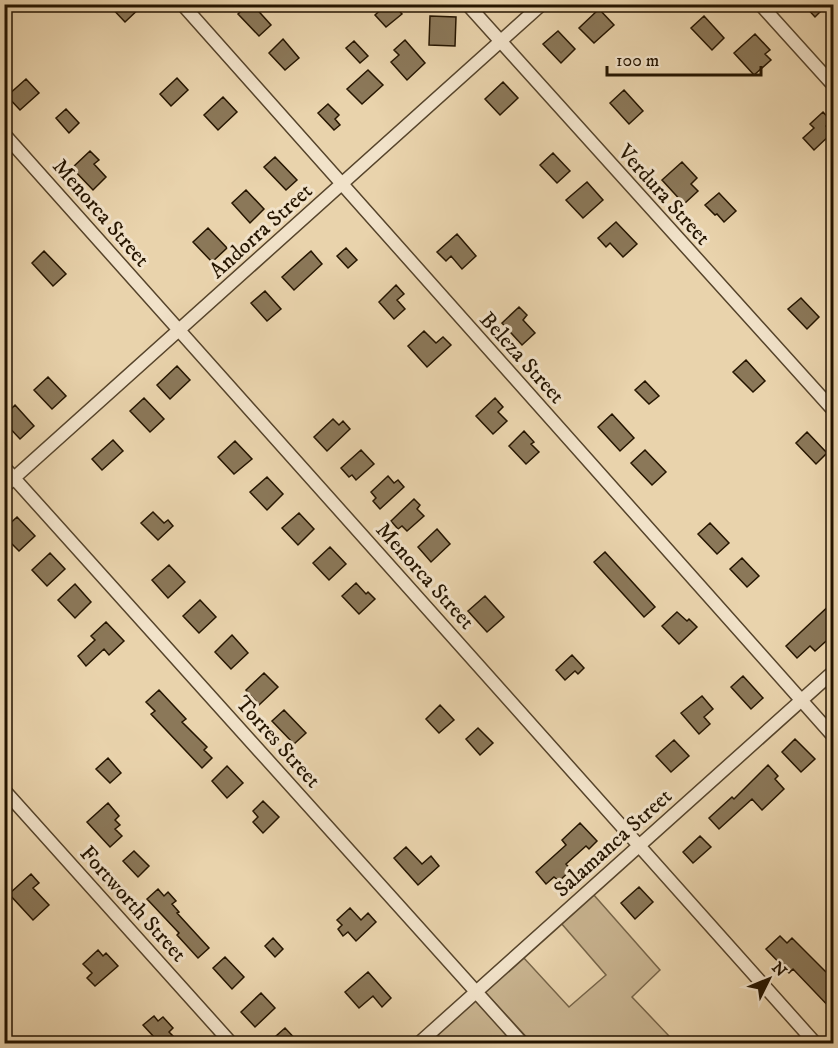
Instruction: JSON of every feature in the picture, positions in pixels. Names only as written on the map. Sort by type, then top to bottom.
[{"type":"street","name":"Beleza Street","points":[[182,4],[834,738]]},
{"type":"street","name":"Verdura Street","points":[[466,4],[834,411]]},
{"type":"street","name":"Andorra Street","points":[[9,482],[542,4]]},
{"type":"street","points":[[760,4],[834,86]]},
{"type":"street","name":"Menorca Street","points":[[4,134],[816,1044]]},
{"type":"street","name":"Torres Street","points":[[4,467],[9,482],[523,1044]]},
{"type":"street","name":"Salamanca Street","points":[[418,1044],[834,671]]},
{"type":"street","name":"Fortworth Street","points":[[4,790],[232,1044]]},
{"type":"shaded area","points":[[593,894],[660,970],[632,997],[670,1037],[661,1043],[532,1043],[484,991],[523,957],[569,1007],[606,975],[561,923]]},
{"type":"shaded area","points":[[475,999],[514,1043],[426,1044]]},
{"type":"building","points":[[108,4],[144,4],[125,22]]},
{"type":"building","points":[[248,4],[252,4],[271,25],[259,36],[238,14]]},
{"type":"building","points":[[387,4],[393,4],[402,14],[386,27],[375,15]]},
{"type":"building","points":[[803,4],[828,4],[815,17]]},
{"type":"building","points":[[599,9],[614,25],[594,43],[579,28]]},
{"type":"building","points":[[430,16],[456,17],[455,46],[429,45]]},
{"type":"building","points":[[704,16],[724,38],[712,50],[691,28]]},
{"type":"building","points":[[558,31],[575,49],[561,63],[543,44]]},
{"type":"building","points":[[755,34],[770,50],[765,54],[771,60],[754,75],[734,53]]},
{"type":"building","points":[[283,39],[299,58],[285,70],[269,53]]},
{"type":"building","points":[[405,40],[425,63],[407,80],[391,62],[399,55],[394,50]]},
{"type":"building","points":[[354,41],[368,56],[360,63],[346,48]]},
{"type":"building","points":[[368,70],[383,85],[362,104],[347,89]]},
{"type":"building","points":[[177,78],[188,90],[171,106],[160,94]]},
{"type":"building","points":[[26,79],[39,93],[20,110],[7,96]]},
{"type":"building","points":[[503,82],[518,98],[500,115],[485,99]]},
{"type":"building","points":[[624,90],[643,111],[629,124],[610,103]]},
{"type":"building","points":[[223,97],[237,112],[218,130],[204,115]]},
{"type":"building","points":[[328,104],[339,115],[335,119],[340,125],[334,130],[318,113]]},
{"type":"building","points":[[66,109],[79,123],[69,133],[56,118]]},
{"type":"building","points":[[823,112],[831,121],[826,126],[832,133],[814,150],[803,138],[814,128],[810,124]]},
{"type":"building","points":[[90,151],[99,160],[94,164],[106,177],[93,190],[72,168]]},
{"type":"building","points":[[553,153],[570,171],[557,183],[540,165]]},
{"type":"building","points":[[275,157],[297,180],[286,190],[264,167]]},
{"type":"building","points":[[682,162],[697,178],[691,184],[698,191],[684,204],[662,180]]},
{"type":"building","points":[[587,182],[603,200],[583,218],[566,200]]},
{"type":"building","points":[[246,190],[264,209],[250,223],[232,203]]},
{"type":"building","points":[[719,193],[736,211],[724,222],[705,205]]},
{"type":"building","points":[[616,222],[637,244],[623,257],[610,243],[606,247],[598,238]]},
{"type":"building","points":[[208,228],[227,248],[212,262],[193,242]]},
{"type":"building","points":[[457,234],[476,256],[462,269],[451,256],[446,261],[437,252]]},
{"type":"building","points":[[346,248],[357,260],[348,268],[337,256]]},
{"type":"building","points":[[44,251],[66,274],[53,286],[32,263]]},
{"type":"building","points":[[311,251],[322,264],[294,290],[282,277]]},
{"type":"building","points":[[396,285],[404,294],[397,300],[405,309],[394,319],[379,302]]},
{"type":"building","points":[[265,291],[281,309],[267,321],[251,303]]},
{"type":"building","points":[[801,298],[819,317],[807,329],[788,309]]},
{"type":"building","points":[[519,307],[527,315],[523,320],[535,333],[522,345],[502,323]]},
{"type":"building","points":[[424,331],[436,343],[443,337],[451,345],[427,367],[408,346]]},
{"type":"building","points":[[746,360],[765,381],[753,392],[733,372]]},
{"type":"building","points":[[177,366],[190,380],[170,399],[157,385]]},
{"type":"building","points":[[48,377],[66,396],[52,409],[34,390]]},
{"type":"building","points":[[645,381],[659,396],[649,404],[635,390]]},
{"type":"building","points":[[144,398],[164,419],[150,432],[130,411]]},
{"type":"building","points":[[495,398],[503,407],[498,412],[507,421],[493,434],[476,416]]},
{"type":"building","points":[[15,405],[34,426],[20,439],[4,422],[4,416]]},
{"type":"building","points":[[612,414],[634,438],[620,451],[598,427]]},
{"type":"building","points":[[333,419],[339,425],[343,421],[350,429],[327,451],[314,437]]},
{"type":"building","points":[[524,431],[534,442],[531,444],[539,452],[526,464],[509,446]]},
{"type":"building","points":[[807,432],[827,453],[816,464],[796,443]]},
{"type":"building","points":[[113,440],[123,451],[102,470],[92,459]]},
{"type":"building","points":[[235,441],[252,459],[234,474],[218,457]]},
{"type":"building","points":[[361,450],[374,464],[356,480],[352,475],[349,477],[341,468]]},
{"type":"building","points":[[645,450],[666,472],[652,485],[631,463]]},
{"type":"building","points":[[388,476],[394,483],[398,480],[404,487],[380,509],[373,501],[376,498],[371,492]]},
{"type":"building","points":[[267,477],[283,494],[267,510],[250,492]]},
{"type":"building","points":[[414,499],[420,505],[417,509],[424,516],[407,531],[402,526],[398,529],[391,521]]},
{"type":"building","points":[[153,512],[164,523],[168,520],[173,526],[158,540],[141,523]]},
{"type":"building","points":[[299,513],[314,529],[298,545],[282,528]]},
{"type":"building","points":[[17,517],[35,536],[19,551],[4,536],[4,529]]},
{"type":"building","points":[[710,523],[729,543],[717,554],[698,534]]},
{"type":"building","points":[[437,529],[450,544],[431,562],[418,547]]},
{"type":"building","points":[[330,547],[346,564],[329,580],[313,563]]},
{"type":"building","points":[[605,552],[655,607],[644,617],[594,562]]},
{"type":"building","points":[[50,553],[65,569],[47,586],[32,570]]},
{"type":"building","points":[[742,558],[759,576],[747,587],[730,569]]},
{"type":"building","points":[[169,565],[185,582],[168,598],[152,580]]},
{"type":"building","points":[[356,583],[366,594],[368,592],[375,599],[359,614],[342,596]]},
{"type":"building","points":[[75,584],[91,602],[75,618],[58,600]]},
{"type":"building","points":[[485,596],[504,617],[487,632],[468,611]]},
{"type":"building","points":[[200,600],[216,617],[199,633],[183,616]]},
{"type":"building","points":[[834,601],[834,634],[815,651],[810,646],[797,658],[786,646]]},
{"type":"building","points":[[677,612],[697,627],[679,644],[662,626]]},
{"type":"building","points":[[106,622],[124,641],[109,655],[104,649],[86,666],[78,656],[95,640],[91,636]]},
{"type":"building","points":[[232,635],[248,653],[231,669],[215,652]]},
{"type":"building","points":[[572,655],[584,668],[578,674],[575,671],[565,680],[556,670]]},
{"type":"building","points":[[264,673],[278,687],[259,705],[246,690]]},
{"type":"building","points":[[743,676],[763,698],[751,709],[731,687]]},
{"type":"building","points":[[159,690],[186,719],[182,722],[207,747],[204,750],[212,758],[202,768],[151,714],[155,711],[146,702]]},
{"type":"building","points":[[702,696],[713,709],[704,717],[710,724],[699,734],[681,713]]},
{"type":"building","points":[[440,705],[454,720],[439,733],[426,719]]},
{"type":"building","points":[[284,710],[306,733],[294,744],[272,721]]},
{"type":"building","points":[[478,728],[493,743],[480,755],[466,739]]},
{"type":"building","points":[[795,739],[815,759],[801,772],[782,752]]},
{"type":"building","points":[[674,740],[689,756],[671,772],[656,756]]},
{"type":"building","points":[[108,758],[121,773],[110,783],[96,769]]},
{"type":"building","points":[[768,765],[778,776],[775,779],[784,789],[762,810],[752,799],[719,829],[709,818],[732,797],[734,799]]},
{"type":"building","points":[[227,766],[243,783],[227,798],[212,781]]},
{"type":"building","points":[[263,801],[279,817],[263,833],[253,822],[258,817],[253,811]]},
{"type":"building","points":[[108,803],[119,816],[115,820],[120,825],[115,829],[122,836],[110,847],[87,822]]},
{"type":"building","points":[[580,823],[597,841],[589,849],[586,846],[566,864],[571,870],[559,881],[554,877],[546,884],[536,872],[566,845],[562,840]]},
{"type":"building","points":[[700,836],[711,847],[693,863],[683,852]]},
{"type":"building","points":[[406,847],[422,864],[431,856],[439,866],[418,885],[394,858]]},
{"type":"building","points":[[134,851],[149,866],[138,877],[123,861]]},
{"type":"building","points":[[31,874],[39,883],[33,888],[49,905],[33,920],[9,894]]},
{"type":"building","points":[[639,887],[653,902],[635,919],[621,903]]},
{"type":"building","points":[[158,889],[164,896],[168,892],[176,901],[172,904],[179,912],[177,913],[209,948],[198,958],[177,935],[179,933],[147,899]]},
{"type":"building","points":[[350,908],[361,920],[368,913],[376,922],[356,941],[348,932],[343,936],[338,929],[342,925],[337,920]]},
{"type":"building","points":[[780,936],[787,943],[792,938],[834,980],[834,1012],[793,969],[789,973],[766,949]]},
{"type":"building","points":[[273,938],[283,949],[275,957],[265,946]]},
{"type":"building","points":[[98,950],[103,956],[106,953],[118,966],[95,986],[87,978],[92,973],[83,964]]},
{"type":"building","points":[[225,957],[244,977],[232,989],[213,968]]},
{"type":"building","points":[[368,972],[391,998],[382,1007],[373,996],[359,1008],[345,992]]},
{"type":"building","points":[[261,993],[275,1008],[255,1027],[241,1012]]},
{"type":"building","points":[[154,1016],[158,1021],[163,1017],[173,1028],[169,1032],[173,1036],[165,1044],[147,1044],[154,1037],[143,1025]]},
{"type":"building","points":[[285,1028],[300,1044],[267,1044]]}]
